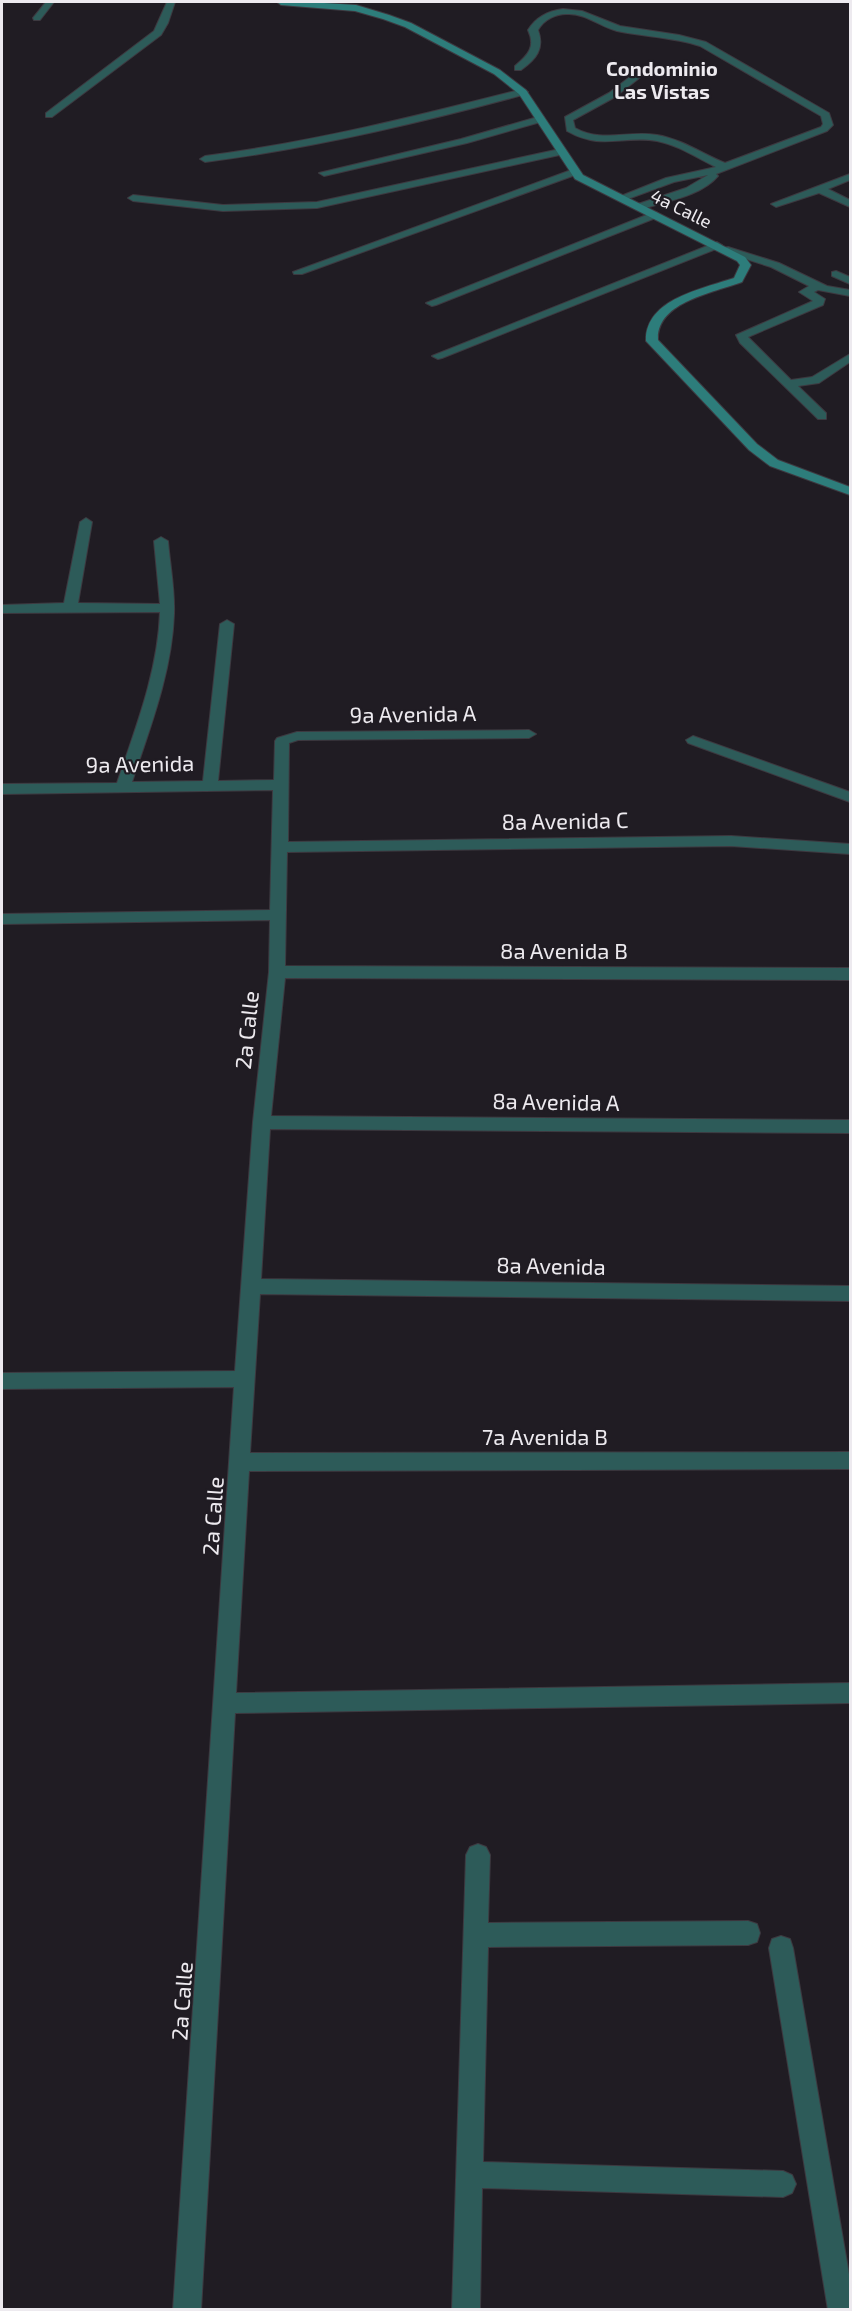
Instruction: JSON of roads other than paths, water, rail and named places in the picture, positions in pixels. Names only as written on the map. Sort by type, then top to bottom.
[{"type":"street","points":[[37,18],[50,2]]},
{"type":"street","points":[[49,115],[158,33],[171,2]]},
{"type":"street","name":"4a Calle","points":[[280,2],[356,9],[408,25],[497,72],[523,92],[560,152],[574,172],[586,182],[723,247],[746,264]]},
{"type":"street","points":[[518,68],[535,54],[538,41],[533,30],[540,20],[563,12],[581,13],[606,25],[683,38],[703,44],[826,115],[828,125],[824,129],[720,169],[695,173],[621,198]]},
{"type":"street","points":[[647,68],[612,95],[568,119],[570,129],[594,141],[634,137],[659,139],[720,169]]},
{"type":"street","points":[[205,159],[264,153],[332,141],[424,120],[523,92]]},
{"type":"street","points":[[324,173],[463,141],[541,119]]},
{"type":"street","points":[[133,198],[229,209],[317,205],[560,152]]},
{"type":"street","points":[[639,207],[709,180],[720,169]]},
{"type":"street","points":[[298,272],[574,172]]},
{"type":"street","points":[[776,204],[850,177]]},
{"type":"street","points":[[651,187],[672,195]]},
{"type":"street","points":[[820,189],[850,204]]},
{"type":"street","points":[[432,303],[654,215]]},
{"type":"street","points":[[438,356],[723,247],[775,264],[824,290],[850,293]]},
{"type":"street","points":[[822,416],[744,341],[742,335],[819,303],[819,299],[746,264],[738,280],[672,305],[658,315],[651,324],[649,332],[652,340],[753,447],[774,463],[850,491]]},
{"type":"street","points":[[836,274],[850,280]]},
{"type":"street","points":[[805,292],[818,286]]},
{"type":"street","points":[[789,384],[815,380],[850,357]]},
{"type":"street","points":[[70,607],[86,522]]},
{"type":"street","points":[[123,786],[146,719],[159,668],[167,608],[161,541]]},
{"type":"street","points":[[2,609],[167,608]]},
{"type":"street","points":[[210,785],[227,624]]},
{"type":"street","name":"9a Avenida A","points":[[297,736],[529,734]]},
{"type":"street","name":"2a Calle","points":[[187,2310],[244,1379],[262,1122],[277,972],[282,741],[297,736]]},
{"type":"street","points":[[693,741],[850,797]]},
{"type":"street","name":"9a Avenida","points":[[2,789],[280,785]]},
{"type":"street","name":"8a Avenida C","points":[[280,847],[731,841],[850,849]]},
{"type":"street","points":[[2,919],[278,915]]},
{"type":"street","name":"8a Avenida B","points":[[277,972],[850,974]]},
{"type":"street","name":"8a Avenida A","points":[[262,1122],[850,1127]]},
{"type":"street","name":"8a Avenida","points":[[251,1286],[850,1294]]},
{"type":"street","points":[[2,1381],[244,1379]]},
{"type":"street","name":"7a Avenida B","points":[[240,1462],[850,1461]]},
{"type":"street","points":[[225,1703],[850,1693]]},
{"type":"street","points":[[466,2310],[478,1855]]},
{"type":"street","points":[[476,1935],[748,1933]]},
{"type":"street","points":[[781,1948],[842,2310]]},
{"type":"street","points":[[469,2175],[783,2184]]},
{"type":"district","name":"Condominio Las Vistas","points":[[662,80]]}]
